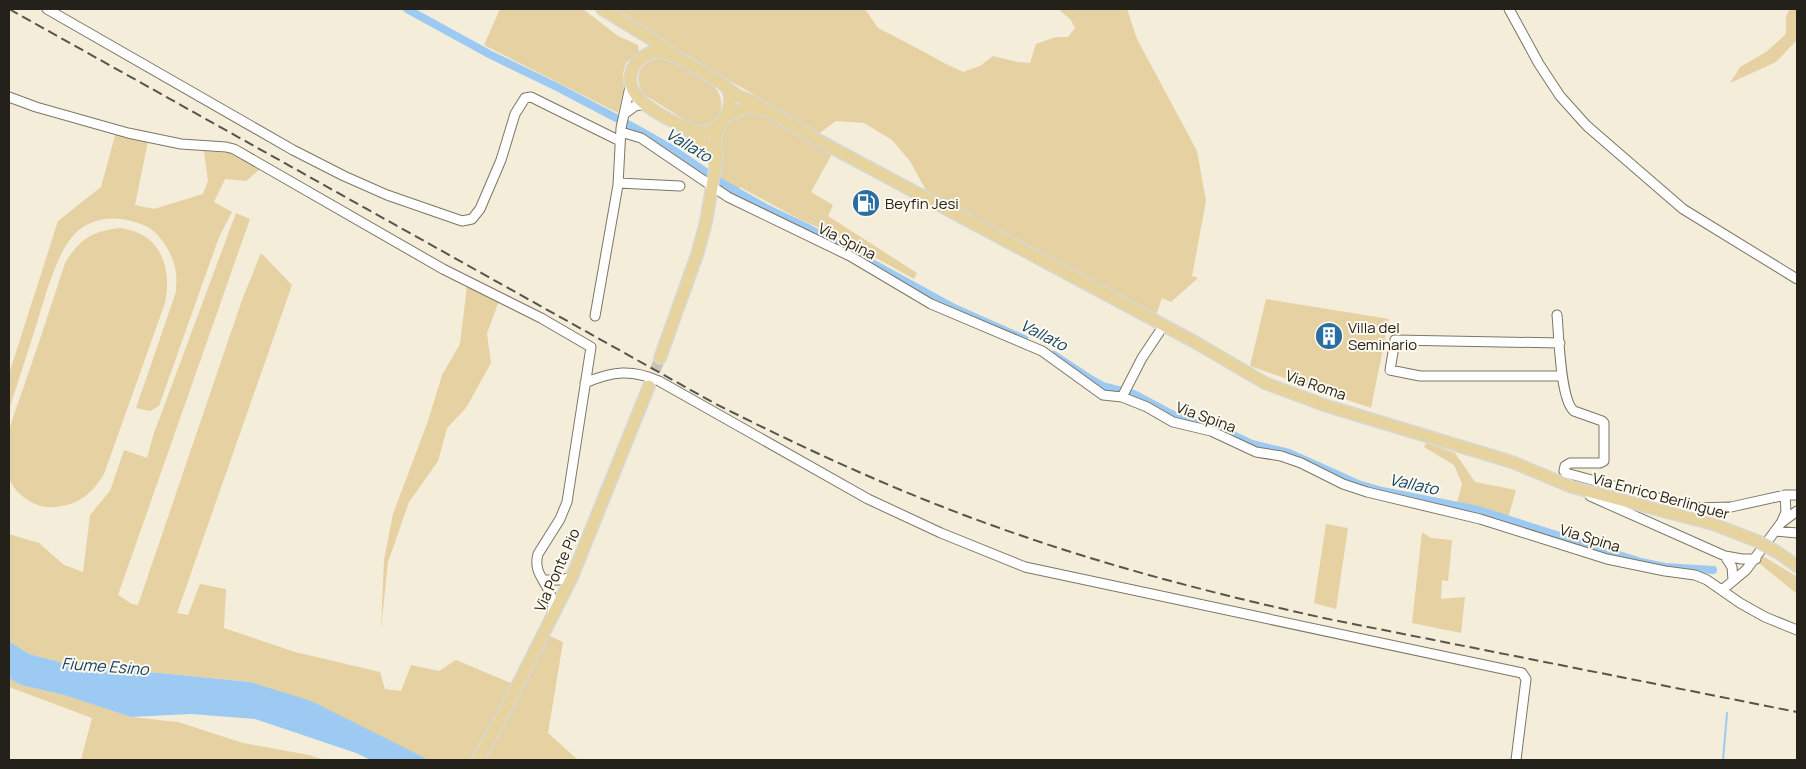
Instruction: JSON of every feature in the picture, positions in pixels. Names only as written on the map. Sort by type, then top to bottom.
[{"type":"main road","points":[[602,9],[726,87],[730,99],[726,116],[719,126],[716,137],[718,149],[716,168],[697,255],[660,358]]},
{"type":"main road","points":[[620,21],[643,43],[645,55]]},
{"type":"main road","points":[[672,54],[654,52],[645,55],[632,69],[631,82],[638,97],[646,104],[686,129],[707,146],[712,153],[716,168]]},
{"type":"main road","name":"Via Roma","points":[[726,87],[738,96],[751,100],[816,140],[1265,382],[1324,405],[1512,462]]},
{"type":"main road","points":[[726,116],[748,107],[769,112]]},
{"type":"main road","points":[[686,129],[708,132],[719,126]]},
{"type":"main road","name":"Via Ponte Pio","points":[[478,760],[572,577],[649,386]]},
{"type":"main road","name":"Via Enrico Berlinguer","points":[[1512,462],[1572,487],[1713,524],[1757,541],[1797,566]]},
{"type":"street","name":"Via Spina","points":[[47,9],[293,150],[387,195],[462,221],[472,219],[480,209],[501,160],[515,114],[525,98],[531,97],[621,133],[641,138],[713,185],[728,197],[850,256],[931,304],[1042,351],[1103,395],[1124,394],[1173,422],[1210,431],[1256,452],[1281,456],[1336,481],[1367,492],[1480,519],[1607,559],[1695,575],[1765,617],[1797,630]]},
{"type":"street","points":[[1509,9],[1560,96],[1587,126],[1683,209],[1797,279]]},
{"type":"street","points":[[594,316],[618,183],[621,133],[631,82]]},
{"type":"street","points":[[9,97],[36,107],[128,133],[181,144],[226,147],[242,152],[443,269],[541,318],[591,347],[567,502],[560,519],[536,560],[536,567],[551,592],[553,602],[551,618]]},
{"type":"street","points":[[624,115],[635,106],[646,104]]},
{"type":"street","points":[[618,183],[680,186]]},
{"type":"street","points":[[1557,315],[1562,376],[1567,401],[1571,408],[1604,423],[1605,458],[1600,463],[1570,463],[1565,466],[1564,471],[1569,474],[1695,508],[1732,507],[1784,495],[1797,495]]},
{"type":"street","points":[[1124,394],[1142,358],[1164,326]]},
{"type":"street","points":[[1560,343],[1395,340],[1390,370],[1420,376],[1562,376]]},
{"type":"street","points":[[586,383],[603,375],[627,372],[647,375],[868,499],[941,533],[1025,567],[1522,673],[1526,679],[1516,760]]},
{"type":"street","points":[[1572,487],[1725,556],[1756,559]]},
{"type":"street","points":[[1722,590],[1756,559],[1781,523],[1786,512],[1784,495]]},
{"type":"street","points":[[1781,523],[1796,512]]},
{"type":"street","points":[[1775,531],[1797,532],[1796,512]]},
{"type":"street","points":[[1725,556],[1732,567],[1734,580]]},
{"type":"street","points":[[543,580],[560,580],[572,577]]},
{"type":"street","points":[[543,580],[556,584],[564,593],[556,595],[551,592]]},
{"type":"shaded area","points":[[500,9],[583,9],[618,36],[638,45],[639,52],[626,63],[623,74],[624,87],[618,113],[484,45]]},
{"type":"shaded area","points":[[610,9],[865,9],[878,28],[963,72],[980,66],[993,56],[1030,63],[1036,44],[1056,37],[1068,37],[1075,28],[1070,19],[1058,9],[1127,9],[1137,39],[1197,151],[1206,201],[1192,276],[1198,278],[1171,302],[1162,298],[1156,315],[929,196],[910,161],[892,140],[864,123],[836,121],[817,135],[753,94],[676,51]]},
{"type":"shaded area","points":[[1790,9],[1797,9],[1797,40],[1776,62],[1730,83],[1740,67],[1766,52],[1786,34],[1786,16]]},
{"type":"shaded area","points":[[660,58],[694,73],[716,89],[721,100],[721,106],[718,116],[714,121],[705,125],[693,125],[643,94],[638,82],[640,71],[647,62]]},
{"type":"shaded area","points":[[746,111],[758,112],[832,154],[811,192],[833,205],[828,216],[917,273],[914,279],[835,235],[799,219],[740,187],[735,198],[720,187],[723,158],[722,130]]},
{"type":"shaded area","points":[[116,132],[148,141],[135,205],[154,209],[203,194],[208,181],[204,151],[231,153],[260,169],[246,181],[225,179],[214,202],[232,212],[219,237],[159,406],[150,411],[136,408],[176,292],[175,266],[170,252],[152,230],[138,223],[113,218],[96,221],[80,229],[72,237],[58,260],[9,410],[9,374],[58,221],[101,187]]},
{"type":"shaded area","points":[[236,213],[250,219],[118,595],[132,604],[138,605],[242,300],[261,253],[292,285],[177,613],[188,615],[200,584],[226,589],[224,628],[295,652],[380,672],[385,689],[401,691],[411,665],[439,671],[456,660],[513,684],[470,760],[429,760],[250,682],[82,668],[29,654],[9,641],[9,534],[39,543],[64,565],[83,572],[90,515],[110,491],[124,450],[147,458],[154,433]]},
{"type":"shaded area","points":[[120,228],[134,231],[146,237],[160,252],[164,262],[167,282],[165,303],[104,474],[89,493],[77,501],[53,507],[32,503],[15,488],[8,472],[9,434],[12,422],[65,263],[82,242],[94,234]]},
{"type":"shaded area","points":[[467,286],[499,301],[487,333],[491,363],[466,408],[447,428],[438,461],[409,502],[388,562],[381,629],[384,560],[393,514],[428,421],[442,375],[460,344]]},
{"type":"shaded area","points":[[1266,299],[1389,319],[1371,408],[1250,366]]},
{"type":"shaded area","points":[[1426,443],[1455,453],[1475,482],[1516,490],[1507,525],[1455,511],[1462,484],[1454,465],[1424,447]]},
{"type":"shaded area","points":[[1326,524],[1348,528],[1336,609],[1314,603]]},
{"type":"shaded area","points":[[1422,532],[1431,538],[1452,540],[1448,581],[1442,580],[1441,599],[1465,597],[1461,633],[1412,623]]},
{"type":"shaded area","points":[[1763,556],[1797,577],[1797,594],[1759,563]]},
{"type":"shaded area","points":[[550,636],[563,642],[548,733],[578,760],[484,760]]},
{"type":"shaded area","points":[[9,678],[21,685],[64,695],[131,717],[178,722],[243,743],[309,755],[324,760],[81,760],[92,718],[9,687]]},
{"type":"water","points":[[9,641],[29,654],[82,668],[250,682],[311,701],[429,760],[371,760],[356,753],[255,719],[191,714],[131,717],[64,695],[21,685],[9,678]]},
{"type":"waterway","name":"Vallato","points":[[407,9],[489,54],[635,128],[672,149],[725,185],[766,208],[808,228],[954,308],[1024,339]]},
{"type":"waterway","name":"Vallato","points":[[1054,355],[1103,386],[1134,394],[1181,419],[1225,431],[1252,444],[1289,453],[1358,484],[1382,491],[1478,510],[1641,562],[1665,567],[1713,570]]},
{"type":"waterway","points":[[1723,760],[1727,713]]},
{"type":"tunnel","points":[[649,386],[660,358]]},
{"type":"railway","points":[[9,9],[714,403],[817,453],[958,513],[1120,567],[1247,600],[1333,620],[1797,712]]},
{"type":"place","name":"Beyfin Jesi","points":[[866,203]]},
{"type":"place","name":"Villa del Seminario","points":[[1329,336]]},
{"type":"water label","name":"Fiume Esino","points":[[105,666]]}]
